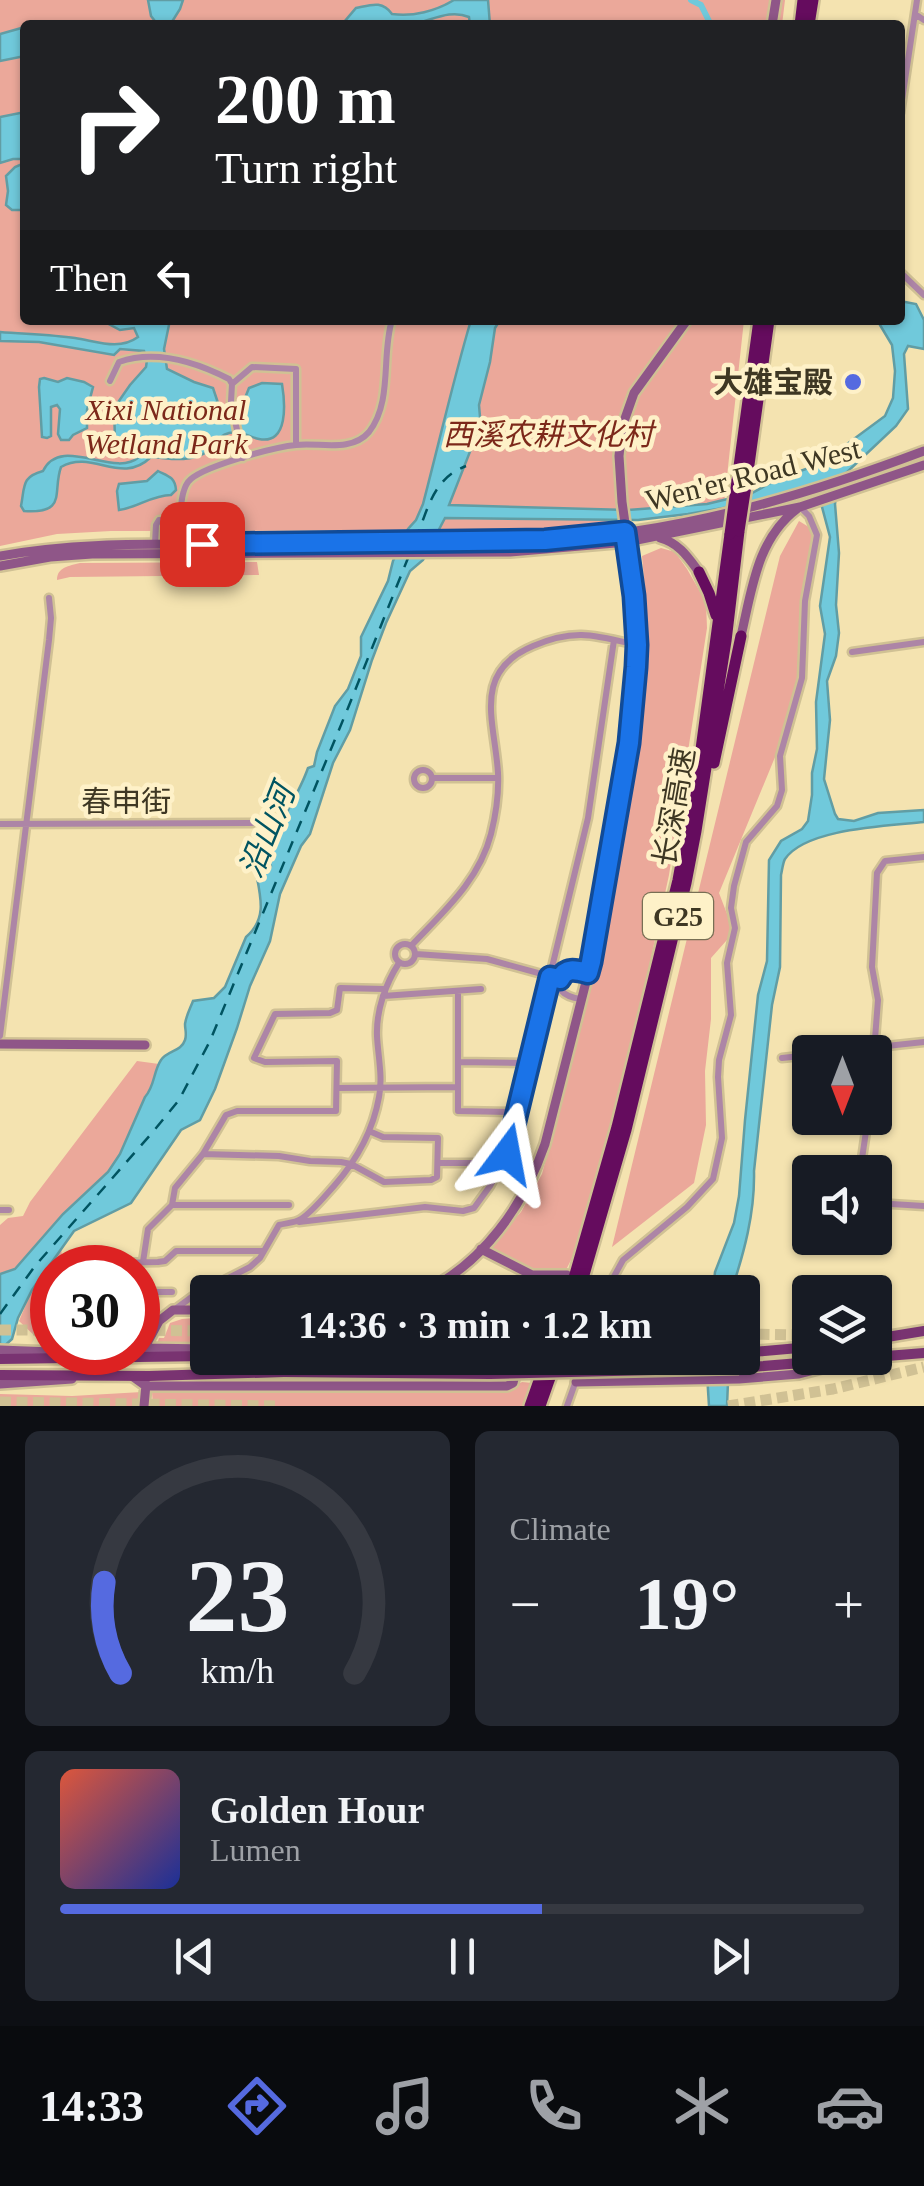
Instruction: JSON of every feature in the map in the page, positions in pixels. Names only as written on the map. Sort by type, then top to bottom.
[{"type":"highway","name":"长深高速","points":[[742,480],[758,325]]},
{"type":"highway","name":"长深高速","points":[[575,1275],[617,1127],[678,880],[767,325]]},
{"type":"highway","name":"长深高速","points":[[585,1275],[626,1130],[682,900],[726,641],[734,533]]},
{"type":"highway","points":[[699,572],[718,622]]},
{"type":"highway","points":[[696,830],[741,636]]},
{"type":"highway","points":[[530,1406],[542,1375]]},
{"type":"highway","points":[[540,1406],[551,1375]]},
{"type":"main road","points":[[452,1275],[501,1228],[535,1172],[588,973],[626,758],[637,645],[622,502],[622,427],[634,393],[682,325]]},
{"type":"main road","name":"Wen'er Road West","points":[[849,485],[924,451]]},
{"type":"main road","name":"Wen'er Road West","points":[[341,548],[470,547],[625,532],[817,496],[924,465]]},
{"type":"main road","name":"Wen'er Road West","points":[[625,532],[653,536],[800,506],[817,496]]},
{"type":"main road","points":[[741,636],[756,572],[770,537],[782,520],[800,506]]},
{"type":"main road","points":[[653,536],[670,540],[699,572]]},
{"type":"main road","points":[[0,556],[84,544],[341,548]]},
{"type":"main road","points":[[0,566],[92,554],[341,548]]},
{"type":"main road","points":[[0,1044],[145,1044]]},
{"type":"main road","points":[[480,1248],[532,1275]]},
{"type":"main road","points":[[160,1321],[173,1310],[190,1310]]},
{"type":"main road","points":[[892,1336],[924,1331]]},
{"type":"main road","points":[[760,1351],[792,1349]]},
{"type":"main road","points":[[0,1350],[30,1355]]},
{"type":"main road","points":[[160,1352],[190,1352]]},
{"type":"main road","points":[[892,1356],[924,1353]]},
{"type":"main road","points":[[0,1359],[30,1355]]},
{"type":"main road","points":[[760,1371],[792,1368]]},
{"type":"main road","points":[[0,1375],[15,1380]]},
{"type":"main road","points":[[147,1381],[238,1375]]},
{"type":"main road","points":[[0,1384],[15,1380],[132,1376],[147,1381],[506,1386],[513,1382],[514,1375]]},
{"type":"main road","points":[[576,1382],[684,1381],[731,1375]]},
{"type":"main road","points":[[144,1406],[147,1381]]},
{"type":"street","points":[[905,80],[917,0]]},
{"type":"street","points":[[915,14],[924,20]]},
{"type":"street","points":[[905,277],[924,295]]},
{"type":"street","points":[[180,520],[183,493],[189,482],[216,466],[296,444],[344,445],[367,434],[381,406],[391,325]]},
{"type":"street","points":[[110,381],[120,362],[138,357],[183,360],[228,379],[244,458]]},
{"type":"street","points":[[232,384],[252,367],[296,369],[296,444]]},
{"type":"street","points":[[615,1275],[623,1260],[714,1179],[722,1138],[719,1060],[732,1015],[727,963],[734,928],[734,886],[746,842],[777,806],[782,790],[780,756],[802,678],[804,602],[817,535],[800,506]]},
{"type":"street","points":[[155,543],[159,520],[180,520],[200,522],[202,544]]},
{"type":"street","points":[[0,1036],[49,640],[49,598]]},
{"type":"street","points":[[412,946],[459,896],[484,854],[494,820],[498,778],[490,707],[498,674],[511,657],[557,636],[580,634],[637,645]]},
{"type":"street","points":[[173,1310],[250,1267],[279,1225],[425,1207],[463,1212],[474,1208],[490,1186],[503,1163],[588,818],[614,640]]},
{"type":"street","points":[[852,652],[924,642]]},
{"type":"street","points":[[432,778],[498,778]]},
{"type":"street","name":"春申街","points":[[0,824],[252,823]]},
{"type":"street","points":[[875,1035],[878,1000],[872,967],[877,873],[885,861],[924,858]]},
{"type":"street","points":[[399,962],[396,948],[402,944],[412,946]]},
{"type":"street","points":[[399,962],[409,964],[414,960],[412,946]]},
{"type":"street","points":[[416,954],[488,959],[560,979]]},
{"type":"street","points":[[299,1222],[351,1164],[369,1131],[380,1088],[377,1033],[384,993],[399,962]]},
{"type":"street","points":[[581,999],[562,993],[558,987],[560,979],[564,972],[572,970],[588,973]]},
{"type":"street","points":[[146,1245],[148,1228],[172,1205],[176,1188],[230,1112],[336,1111],[337,1061],[264,1062],[254,1058],[275,1014],[330,1013],[337,1010],[340,988],[384,993],[481,989]]},
{"type":"street","points":[[458,991],[458,1111],[516,1112]]},
{"type":"street","points":[[892,1047],[924,1042]]},
{"type":"street","points":[[782,1058],[792,1057]]},
{"type":"street","points":[[458,1062],[528,1063]]},
{"type":"street","points":[[336,1088],[458,1088]]},
{"type":"street","points":[[203,1154],[279,1156],[351,1164],[384,1182],[436,1177],[438,1138],[383,1137],[369,1131]]},
{"type":"street","points":[[438,1163],[503,1163]]},
{"type":"street","points":[[892,1204],[924,1206]]},
{"type":"street","points":[[172,1205],[288,1205]]},
{"type":"street","points":[[160,1261],[176,1252],[264,1252]]},
{"type":"street","points":[[160,1292],[172,1292]]},
{"type":"street","points":[[567,1406],[578,1375]]},
{"type":"green space","name":"Xixi National Wetland Park","points":[[0,0],[785,0],[783,20],[20,20],[20,325],[743,325],[724,504],[611,524],[531,530],[111,531],[57,534],[0,546]]},
{"type":"green space","points":[[799,521],[817,532],[804,652],[787,728],[719,893],[734,932],[711,958],[706,1125],[694,1183],[612,1247],[780,556]]},
{"type":"green space","points":[[661,548],[675,552],[706,602],[707,628],[669,875],[612,1122],[576,1250],[564,1274],[532,1272],[487,1248],[521,1212],[542,1174],[606,926],[646,657],[642,556]]},
{"type":"green space","points":[[257,562],[259,575],[57,580],[61,570],[80,563]]},
{"type":"green space","points":[[137,1061],[159,1064],[151,1090],[108,1172],[36,1245],[30,1245],[30,1252],[15,1269],[0,1274],[0,1225],[8,1218],[23,1216]]},
{"type":"green space","points":[[30,1295],[30,1331],[19,1321]]},
{"type":"green space","points":[[190,1318],[190,1344],[160,1344],[170,1323]]},
{"type":"green space","points":[[522,1382],[532,1383],[523,1406],[153,1406],[152,1392],[509,1389]]},
{"type":"green space","points":[[142,1392],[137,1406],[0,1406],[0,1394],[72,1396]]},
{"type":"water","points":[[148,0],[183,0],[173,20],[154,20]]},
{"type":"water","points":[[454,0],[488,0],[490,20],[469,20],[455,14],[428,20],[346,20],[356,8],[367,6],[380,5],[392,14],[408,15]]},
{"type":"water","points":[[20,28],[20,57],[0,61],[0,34]]},
{"type":"water","points":[[20,113],[20,159],[0,163],[0,117]]},
{"type":"water","points":[[20,165],[20,210],[6,205],[6,176]]},
{"type":"water","points":[[905,302],[916,304],[924,320],[924,349],[908,346],[904,354],[908,409],[896,426],[846,473],[837,488],[839,633],[827,681],[830,720],[824,779],[838,819],[854,821],[878,813],[924,810],[924,822],[829,835],[796,849],[784,860],[780,967],[772,1005],[753,1202],[736,1275],[715,1275],[734,1223],[739,1196],[758,995],[767,961],[769,860],[781,841],[808,821],[817,749],[816,702],[825,634],[820,606],[830,537],[818,492],[638,520],[445,518],[423,560],[410,571],[386,623],[310,834],[280,894],[270,941],[200,1120],[181,1130],[131,1203],[74,1231],[64,1245],[36,1245],[108,1172],[120,1154],[161,1060],[183,1044],[193,1001],[214,998],[225,987],[246,937],[257,923],[261,899],[256,873],[269,871],[267,858],[275,835],[308,768],[314,766],[335,706],[348,689],[361,656],[361,637],[388,581],[393,561],[423,504],[470,325],[497,325],[475,439],[449,505],[628,510],[707,504],[752,493],[820,464],[885,416],[893,398],[892,345],[880,325],[905,325]]},
{"type":"water","points":[[110,325],[169,325],[164,349],[167,369],[213,388],[224,410],[241,408],[249,388],[262,383],[282,384],[284,411],[280,429],[269,439],[229,433],[208,451],[192,458],[151,457],[129,468],[73,463],[61,467],[53,505],[24,511],[21,506],[25,483],[51,461],[75,456],[116,463],[139,457],[140,449],[115,439],[114,408],[146,367],[147,360],[144,351],[120,349],[114,355],[39,342],[0,341],[0,332],[115,344],[138,337],[134,328],[120,330]]},
{"type":"water","points":[[67,378],[93,387],[87,428],[69,440],[61,440],[58,434],[57,405],[51,407],[51,436],[42,437],[39,387],[40,379],[58,382]]},
{"type":"water","points":[[158,471],[174,482],[176,490],[171,495],[119,510],[119,484],[147,481]]},
{"type":"water","points":[[30,1252],[30,1294],[12,1339],[0,1350],[0,1274],[15,1269]]},
{"type":"water","points":[[707,1375],[728,1375],[727,1406],[709,1406]]},
{"type":"waterway","points":[[691,0],[701,5],[708,20]]},
{"type":"ferry route","points":[[415,541],[438,487],[466,466]]},
{"type":"ferry route","points":[[0,1314],[35,1266],[179,1100],[210,1041],[408,558]]},
{"type":"tunnel","points":[[0,1330],[30,1330]]},
{"type":"tunnel","points":[[160,1330],[190,1331]]},
{"type":"tunnel","points":[[760,1334],[792,1335]]},
{"type":"tunnel","points":[[728,1406],[833,1389],[924,1367]]},
{"type":"tunnel","points":[[0,1402],[275,1406]]},
{"type":"place","name":"大雄宝殿","points":[[853,382]]},
{"type":"route","points":[[202,544],[545,540],[625,532],[634,596],[636,667],[629,743],[591,962],[588,973],[572,970],[564,972],[560,979],[550,977],[507,1154]]},
{"type":"park label","name":"西溪农耕文化村","points":[[548,434]]},
{"type":"water label","name":"沿山河","points":[[267,831]]}]
